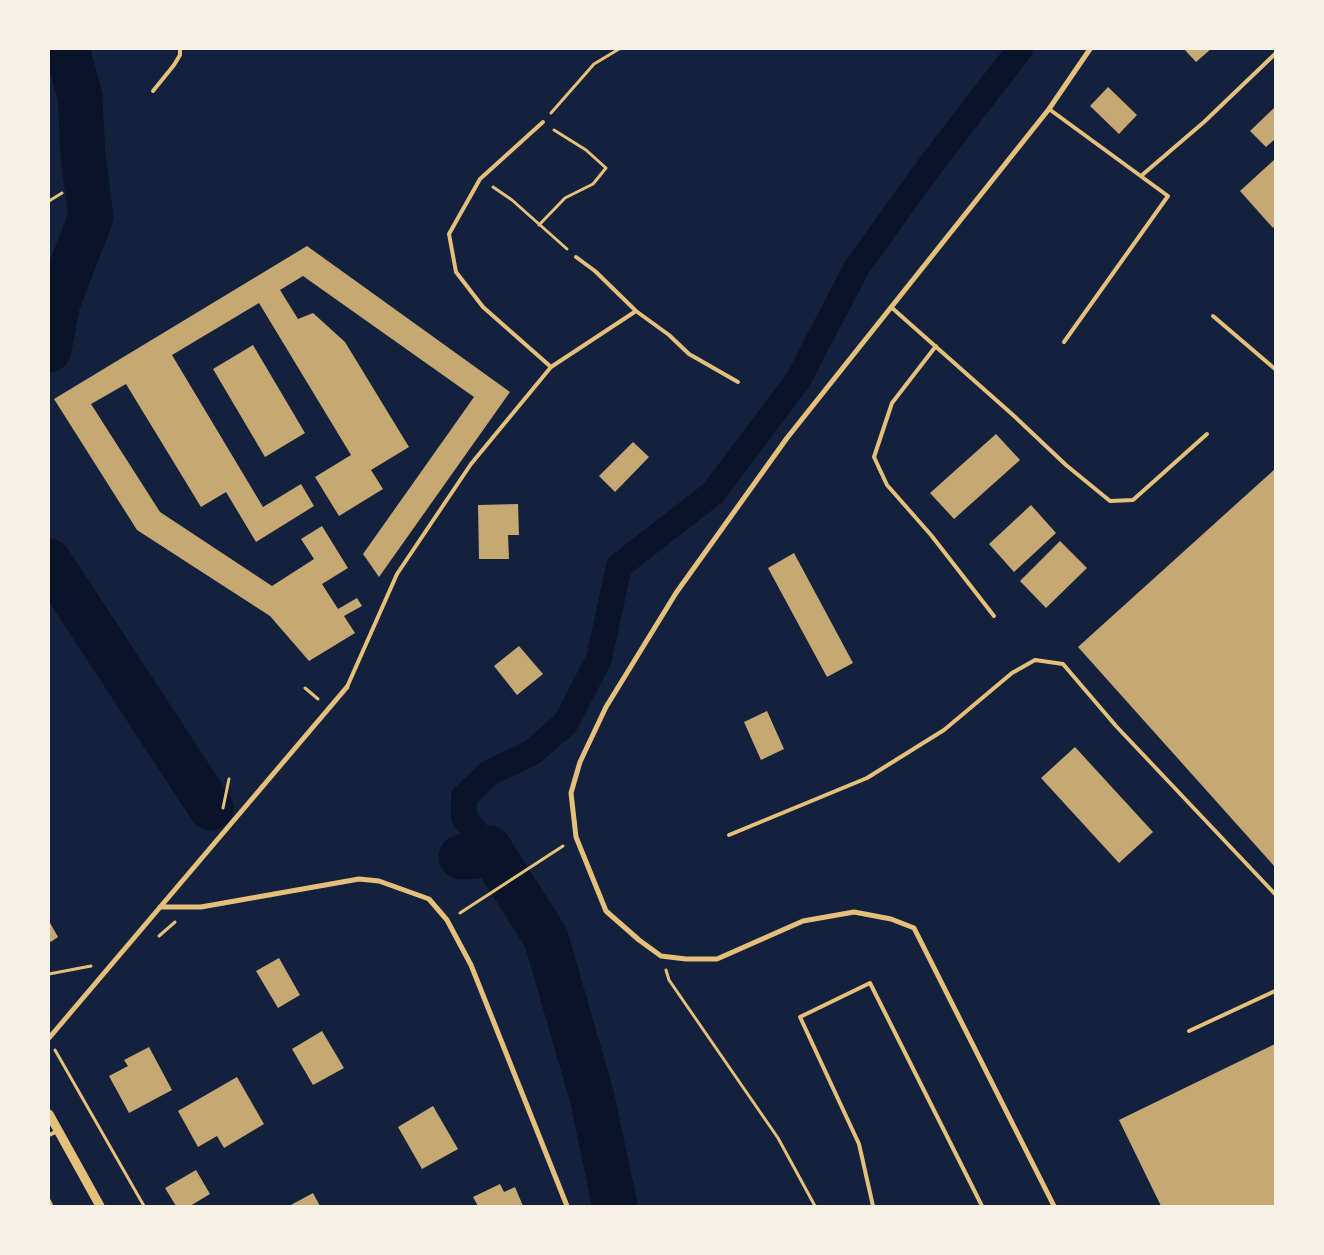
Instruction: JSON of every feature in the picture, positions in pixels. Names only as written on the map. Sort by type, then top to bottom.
[{"type":"street","points":[[1054,1206],[914,928],[891,919],[854,912],[803,921],[717,959],[686,959],[661,956],[639,940],[606,911],[576,837],[571,793],[580,762],[606,706],[676,593],[787,438],[890,306],[1050,109],[1090,49]]},
{"type":"street","points":[[49,1038],[347,687]]},
{"type":"street","points":[[160,907],[201,907],[359,879],[379,880],[429,899],[447,920],[471,965],[567,1206]]},
{"type":"street","points":[[49,1114],[100,1206]]},
{"type":"lane","points":[[153,91],[174,65],[180,55],[180,49]]},
{"type":"lane","points":[[1141,176],[1204,122],[1275,54]]},
{"type":"lane","points":[[1050,109],[1168,196],[1064,342]]},
{"type":"lane","points":[[542,122],[480,178],[449,234],[456,272],[484,307],[551,367]]},
{"type":"lane","points":[[576,257],[614,287],[636,311],[669,335],[689,354],[738,382]]},
{"type":"lane","points":[[890,306],[1066,465],[1110,501],[1133,500],[1207,434]]},
{"type":"lane","points":[[347,687],[397,574],[471,464],[551,367],[636,311]]},
{"type":"lane","points":[[1213,316],[1275,369]]},
{"type":"lane","points":[[936,346],[892,403],[874,457],[887,486],[931,535],[994,616]]},
{"type":"lane","points":[[1271,365],[1275,361]]},
{"type":"lane","points":[[729,835],[867,778],[944,730],[1012,673],[1035,660],[1063,664],[1116,726],[1275,894]]},
{"type":"lane","points":[[873,1206],[859,1144],[800,1017],[870,983],[982,1206]]},
{"type":"lane","points":[[1189,1031],[1275,991]]},
{"type":"lane","points":[[49,1135],[58,1131]]},
{"type":"path","points":[[539,225],[565,198],[593,184],[606,168],[586,150],[542,122],[594,64],[619,49]]},
{"type":"path","points":[[480,178],[512,200],[576,257]]},
{"type":"path","points":[[49,201],[62,193]]},
{"type":"path","points":[[305,688],[322,702]]},
{"type":"path","points":[[222,813],[229,779]]},
{"type":"path","points":[[447,920],[491,895],[576,837]]},
{"type":"path","points":[[661,956],[669,980],[778,1138],[815,1206]]},
{"type":"path","points":[[49,974],[98,965]]},
{"type":"path","points":[[52,1045],[144,1206]]},
{"type":"path","points":[[49,1200],[52,1206]]},
{"type":"building","points":[[1184,49],[1211,49],[1196,62]]},
{"type":"building","points":[[1108,87],[1137,115],[1119,134],[1090,106]]},
{"type":"building","points":[[1275,107],[1275,139],[1266,147],[1250,131]]},
{"type":"building","points":[[1275,159],[1275,225],[1273,228],[1240,191]]},
{"type":"building","points":[[307,246],[510,392],[379,577],[363,554],[474,397],[303,276],[280,290],[298,319],[313,313],[345,342],[409,447],[371,470],[383,489],[339,516],[315,477],[351,455],[259,303],[172,355],[263,507],[301,484],[314,506],[256,542],[226,492],[201,507],[126,384],[91,404],[160,512],[272,586],[314,559],[301,539],[322,526],[348,568],[322,584],[338,609],[357,598],[362,606],[344,616],[355,633],[309,661],[270,616],[137,530],[54,399]]},
{"type":"building","points":[[253,345],[305,433],[265,457],[213,369]]},
{"type":"building","points":[[996,434],[1020,460],[954,519],[930,493]]},
{"type":"building","points":[[633,442],[649,457],[615,492],[599,476]]},
{"type":"building","points":[[1275,469],[1275,867],[1078,647]]},
{"type":"building","points":[[518,504],[519,535],[508,535],[509,559],[479,559],[478,505]]},
{"type":"building","points":[[1031,505],[1056,533],[1014,572],[989,544]]},
{"type":"building","points":[[1060,541],[1087,568],[1046,608],[1020,581]]},
{"type":"building","points":[[794,553],[853,663],[827,677],[768,568]]},
{"type":"building","points":[[519,646],[543,674],[517,695],[494,666]]},
{"type":"building","points":[[767,711],[784,749],[761,760],[744,722]]},
{"type":"building","points":[[1075,747],[1153,832],[1119,863],[1041,778]]},
{"type":"building","points":[[49,921],[58,937],[49,943]]},
{"type":"building","points":[[279,958],[300,995],[278,1008],[256,971]]},
{"type":"building","points":[[322,1031],[344,1068],[313,1085],[292,1049]]},
{"type":"building","points":[[1275,1044],[1275,1206],[1161,1206],[1119,1120]]},
{"type":"building","points":[[149,1047],[172,1090],[129,1113],[109,1076],[128,1066],[124,1060]]},
{"type":"building","points":[[237,1077],[264,1124],[224,1148],[217,1136],[198,1147],[178,1111]]},
{"type":"building","points":[[433,1106],[458,1149],[422,1169],[398,1127]]},
{"type":"building","points":[[196,1170],[210,1194],[190,1206],[176,1206],[165,1188]]},
{"type":"building","points":[[500,1184],[504,1192],[515,1187],[523,1206],[478,1206],[473,1197]]},
{"type":"building","points":[[313,1193],[320,1206],[289,1206]]},
{"type":"waterway","points":[[49,350],[58,302],[91,217],[83,156],[80,96],[67,49]]},
{"type":"waterway","points":[[489,848],[464,818],[464,797],[489,773],[531,753],[565,724],[599,659],[619,566],[713,493],[798,380],[857,267],[932,163],[1020,49]]},
{"type":"waterway","points":[[49,561],[211,808]]},
{"type":"waterway","points":[[461,857],[477,856],[489,848],[546,938],[592,1097],[615,1206]]}]
